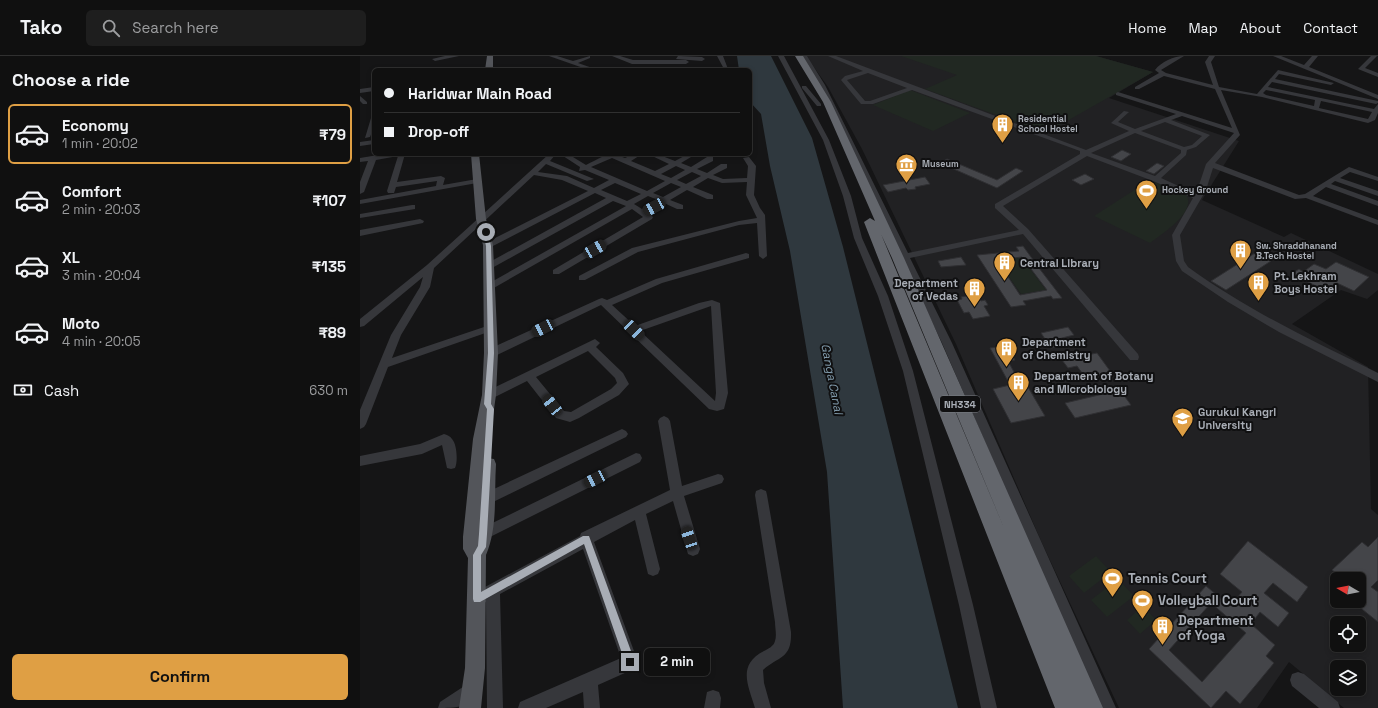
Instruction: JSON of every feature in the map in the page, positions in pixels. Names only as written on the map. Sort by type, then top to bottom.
[{"type":"highway","name":"NH334","points":[[792,56],[819,105],[888,266],[1067,708]]},
{"type":"highway","name":"NH334","points":[[799,56],[827,102],[895,251],[1091,708]]},
{"type":"main road","points":[[485,68],[486,56]]},
{"type":"main road","points":[[489,68],[490,56]]},
{"type":"main road","points":[[470,708],[485,594],[477,555],[472,549],[472,537],[481,439],[488,399],[491,353],[488,246],[481,218],[476,181],[475,156]]},
{"type":"main road","points":[[481,156],[486,204],[481,218]]},
{"type":"main road","points":[[477,555],[482,547],[486,499],[491,409],[488,399]]},
{"type":"street","points":[[436,59],[456,56]]},
{"type":"street","points":[[552,56],[588,68]]},
{"type":"street","points":[[616,56],[626,61],[685,64]]},
{"type":"street","points":[[720,56],[726,68]]},
{"type":"street","points":[[781,56],[826,140],[847,196],[858,238],[884,296],[908,371],[966,605],[989,708]]},
{"type":"street","points":[[786,56],[804,87],[819,105]]},
{"type":"street","points":[[804,56],[822,85],[947,343],[1108,708]]},
{"type":"street","points":[[831,56],[912,88],[1078,148],[1085,153],[1156,179],[1197,198]]},
{"type":"street","points":[[1182,56],[1158,69],[1159,71],[1164,74],[1218,88],[1261,96],[1370,121],[1377,109],[1345,105],[1265,88]]},
{"type":"street","points":[[1212,56],[1208,62],[1237,135],[1216,155],[1210,164],[1202,190],[1176,235],[1180,261],[1185,269],[1231,300],[1283,330],[1378,378]]},
{"type":"street","points":[[1276,56],[1332,81]]},
{"type":"street","points":[[1261,96],[1260,93],[1287,61],[1295,56]]},
{"type":"street","points":[[1305,68],[1315,56]]},
{"type":"street","points":[[1374,56],[1361,69],[1377,74]]},
{"type":"street","points":[[572,63],[588,57]]},
{"type":"street","points":[[1167,58],[1174,60]]},
{"type":"street","points":[[636,62],[702,60]]},
{"type":"street","points":[[868,71],[844,80],[863,103],[870,103],[912,88]]},
{"type":"street","points":[[1278,72],[1364,85],[1378,97]]},
{"type":"street","points":[[1137,88],[1159,75],[1164,74]]},
{"type":"street","points":[[1364,85],[1377,74]]},
{"type":"street","points":[[1271,80],[1378,102]]},
{"type":"street","points":[[1316,108],[1319,99],[1332,81]]},
{"type":"street","points":[[360,91],[372,88]]},
{"type":"street","points":[[1118,94],[1237,132]]},
{"type":"street","points":[[360,98],[365,103]]},
{"type":"street","points":[[1339,115],[1345,105]]},
{"type":"street","points":[[1126,112],[1114,122],[1184,149],[1194,146],[1207,135],[1167,121]]},
{"type":"street","points":[[1134,357],[1025,231],[998,206],[1085,153],[1135,131],[1167,121],[1180,115]]},
{"type":"street","points":[[367,137],[372,123]]},
{"type":"street","points":[[360,144],[372,142]]},
{"type":"street","points":[[1156,179],[1184,154],[1184,149]]},
{"type":"street","points":[[360,160],[385,156]]},
{"type":"street","points":[[390,197],[401,156]]},
{"type":"street","points":[[360,324],[430,267],[481,218],[551,156]]},
{"type":"street","points":[[566,156],[586,168],[680,207]]},
{"type":"street","points":[[575,173],[607,156]]},
{"type":"street","points":[[615,156],[710,197]]},
{"type":"street","points":[[626,161],[635,156]]},
{"type":"street","points":[[641,168],[663,156],[675,163],[727,182],[750,180]]},
{"type":"street","points":[[655,174],[689,156]]},
{"type":"street","points":[[360,192],[373,158]]},
{"type":"street","points":[[747,158],[752,166],[750,195],[756,210],[761,215],[763,256]]},
{"type":"street","points":[[489,287],[671,180],[710,159]]},
{"type":"street","points":[[545,161],[590,179]]},
{"type":"street","points":[[1210,164],[1293,197],[1307,196],[1378,223]]},
{"type":"street","points":[[643,212],[688,188],[724,166]]},
{"type":"street","points":[[1307,196],[1350,169],[1378,179]]},
{"type":"street","points":[[532,173],[564,178],[630,205],[649,216],[648,219],[556,272]]},
{"type":"street","points":[[393,185],[440,178],[439,188]]},
{"type":"street","points":[[1334,178],[1378,194]]},
{"type":"street","points":[[488,246],[615,180]]},
{"type":"street","points":[[360,202],[476,181]]},
{"type":"street","points":[[1324,184],[1378,204]]},
{"type":"street","points":[[407,224],[415,193]]},
{"type":"street","points":[[489,266],[612,198]]},
{"type":"street","points":[[360,216],[412,207]]},
{"type":"street","points":[[582,278],[635,250],[729,225],[761,220]]},
{"type":"street","points":[[360,232],[420,221]]},
{"type":"street","points":[[906,256],[1025,231]]},
{"type":"street","points":[[607,304],[660,281],[746,256]]},
{"type":"street","points":[[360,424],[396,335],[425,287],[430,267]]},
{"type":"street","points":[[491,353],[599,301],[607,304],[634,330],[713,406],[720,406],[722,394],[717,305],[712,303],[702,305],[634,330]]},
{"type":"street","points":[[385,364],[490,328]]},
{"type":"street","points":[[488,399],[529,375],[593,344],[619,376],[623,384],[615,392],[570,417],[560,416],[529,375]]},
{"type":"street","points":[[664,421],[677,493],[693,549]]},
{"type":"street","points":[[486,499],[622,434]]},
{"type":"street","points":[[360,461],[422,449],[444,439],[448,442],[451,464]]},
{"type":"street","points":[[483,534],[636,458]]},
{"type":"street","points":[[495,708],[485,594],[586,538],[639,511],[677,493],[718,479]]},
{"type":"street","points":[[761,494],[783,622],[783,641],[780,648],[775,654],[757,663],[755,667],[755,674],[763,708]]},
{"type":"street","points":[[639,511],[653,570]]},
{"type":"street","points":[[526,708],[630,662],[586,538]]},
{"type":"street","points":[[1298,680],[1332,708]]},
{"type":"street","points":[[590,681],[592,708]]},
{"type":"street","points":[[446,708],[472,689]]},
{"type":"shaded area","name":"Gurukul Kangri University","points":[[806,56],[1096,56],[1153,72],[1109,98],[1239,141],[1202,200],[1284,237],[1291,233],[1378,274],[1378,290],[1367,299],[1341,290],[1292,324],[1368,367],[1371,509],[1378,515],[1378,708],[1344,708],[1289,662],[1257,708],[1119,708],[1041,541],[956,344],[862,149],[828,87]]},
{"type":"shaded area","points":[[901,56],[1096,56],[1153,72],[1046,133],[925,89],[957,75]]},
{"type":"shaded area","points":[[910,90],[970,113],[933,131],[873,105]]},
{"type":"shaded area","points":[[1150,180],[1187,196],[1188,203],[1182,216],[1169,229],[1150,243],[1094,216]]},
{"type":"shaded area","points":[[1021,257],[1046,290],[1021,294],[998,261]]},
{"type":"shaded area","name":"Tennis Court","points":[[1096,556],[1111,572],[1084,593],[1069,576]]},
{"type":"shaded area","name":"Tennis Court","points":[[1118,579],[1134,596],[1107,617],[1091,600]]},
{"type":"shaded area","name":"Volleyball Court","points":[[1143,606],[1156,620],[1140,634],[1127,620]]},
{"type":"water","name":"Ganga Canal","points":[[737,56],[771,56],[812,138],[843,247],[958,708],[843,708],[827,472],[790,251],[770,166],[761,114],[752,104],[752,68],[739,68]]},
{"type":"building","points":[[1122,150],[1131,154],[1121,161],[1111,157]]},
{"type":"building","points":[[947,159],[997,180],[1016,168],[1023,171],[997,188],[940,163]]},
{"type":"building","points":[[1157,163],[1164,166],[1154,174],[1146,171]]},
{"type":"building","points":[[1085,174],[1094,179],[1081,185],[1072,180]]},
{"type":"building","name":"Museum","points":[[925,177],[930,184],[915,187],[916,189],[908,190],[906,188],[888,192],[883,185]]},
{"type":"building","name":"Central Library","points":[[1023,246],[1062,298],[1053,299],[1051,296],[1023,301],[1026,305],[1011,307],[977,255],[1019,251],[1016,247]],"holes":[[[1022,257],[1047,290],[1020,295],[997,260]]]},
{"type":"building","name":"Sw. Shraddhanand B.Tech Hostel","points":[[1255,253],[1271,261],[1226,290],[1211,281]]},
{"type":"building","points":[[961,257],[966,265],[941,267],[938,261]]},
{"type":"building","points":[[1336,262],[1369,277],[1354,291],[1337,283],[1326,291],[1292,274],[1299,269],[1303,272],[1314,264],[1326,269]]},
{"type":"building","name":"Department of Vedas","points":[[978,294],[981,301],[985,300],[988,305],[984,306],[990,316],[973,319],[969,312],[964,313],[957,300],[962,299],[961,297]]},
{"type":"building","points":[[1068,327],[1074,335],[1058,339],[1062,346],[1051,348],[1041,333]]},
{"type":"building","name":"Department of Botany and Microbiology","points":[[1007,346],[1015,360],[1008,361],[1020,383],[1025,382],[1045,416],[1011,423],[993,389],[1010,385],[990,348]]},
{"type":"building","points":[[1097,353],[1113,375],[1087,380],[1077,366],[1068,368],[1062,360]]},
{"type":"building","points":[[1120,390],[1131,405],[1075,418],[1065,403]]},
{"type":"building","points":[[1378,537],[1378,580],[1371,587],[1378,592],[1378,622],[1361,608],[1366,608],[1366,572],[1335,572],[1332,570],[1362,542],[1368,547]]},
{"type":"building","points":[[1248,541],[1308,587],[1297,602],[1273,583],[1264,593],[1289,613],[1278,627],[1260,612],[1251,624],[1275,645],[1266,656],[1274,663],[1240,704],[1226,691],[1211,708],[1149,649],[1206,586],[1230,606],[1242,592],[1220,574]],"holes":[[[1211,603],[1246,633],[1202,682],[1169,650]]]},
{"type":"place","name":"Residential School Hostel","points":[[1002,144]]},
{"type":"place","name":"Museum","points":[[907,184]]},
{"type":"place","name":"Hockey Ground","points":[[1147,210]]},
{"type":"place","name":"Sw. Shraddhanand B.Tech Hostel","points":[[1241,270]]},
{"type":"place","name":"Central Library","points":[[1004,282]]},
{"type":"place","name":"Pt. Lekhram Boys Hostel","points":[[1259,302]]},
{"type":"place","name":"Department of Vedas","points":[[974,308]]},
{"type":"place","name":"Department of Chemistry","points":[[1006,368]]},
{"type":"place","name":"Department of Botany and Microbiology","points":[[1018,402]]},
{"type":"place","name":"Gurukul Kangri University","points":[[1183,438]]},
{"type":"place","name":"Tennis Court","points":[[1112,598]]},
{"type":"place","name":"Volleyball Court","points":[[1142,620]]},
{"type":"place","name":"Department of Yoga","points":[[1162,646]]},
{"type":"route","points":[[486,232],[488,246],[491,353],[488,404],[491,409],[482,547],[477,555],[477,599],[586,538],[630,662]]}]
